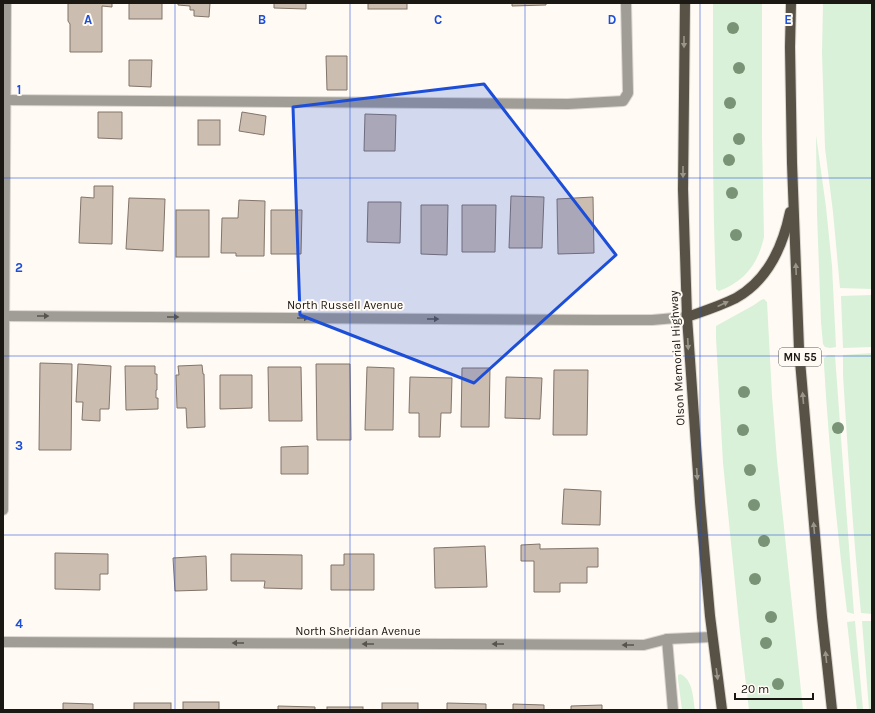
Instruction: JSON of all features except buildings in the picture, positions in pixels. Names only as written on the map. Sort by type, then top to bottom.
[{"type":"main road","name":"Olson Memorial Highway","points":[[685,3],[683,189],[687,317],[700,502],[712,637],[722,710]]},
{"type":"main road","name":"MN 55","points":[[791,3],[790,46],[793,198],[799,349],[822,616],[832,710]]},
{"type":"main road","points":[[687,317],[715,308],[736,298],[750,289],[759,280],[772,263],[779,249],[793,198]]},
{"type":"street","points":[[3,510],[4,100],[6,3]]},
{"type":"street","points":[[4,100],[568,104],[623,101],[628,93],[626,3]]},
{"type":"street","name":"North Russell Avenue","points":[[4,316],[590,320],[652,320],[687,317]]},
{"type":"street","name":"North Sheridan Avenue","points":[[3,642],[644,645],[667,639],[712,637]]},
{"type":"street","points":[[667,639],[673,710]]},
{"type":"highlighted area","points":[[484,84],[616,255],[474,383],[300,315],[293,107]]},
{"type":"green space","points":[[713,3],[762,3],[764,237],[758,255],[749,270],[736,282],[719,291],[716,289],[714,216]]},
{"type":"green space","points":[[823,3],[872,3],[872,289],[840,288],[825,148],[822,53]]},
{"type":"green space","points":[[816,135],[832,266],[836,347],[830,348],[825,347],[823,344],[821,322]]},
{"type":"green space","points":[[872,295],[872,347],[843,348],[841,296]]},
{"type":"green space","points":[[764,299],[767,302],[777,460],[803,710],[749,710],[723,463],[716,326]]},
{"type":"green space","points":[[872,353],[872,614],[861,613],[849,465],[843,355]]},
{"type":"green space","points":[[828,355],[835,355],[854,614],[847,612],[837,520],[824,365],[824,358]]},
{"type":"green space","points":[[855,621],[863,710],[857,710],[847,622]]},
{"type":"green space","points":[[862,621],[872,621],[872,710],[869,710]]},
{"type":"green space","points":[[680,674],[688,680],[690,684],[695,710],[682,710],[678,679],[678,675]]}]
